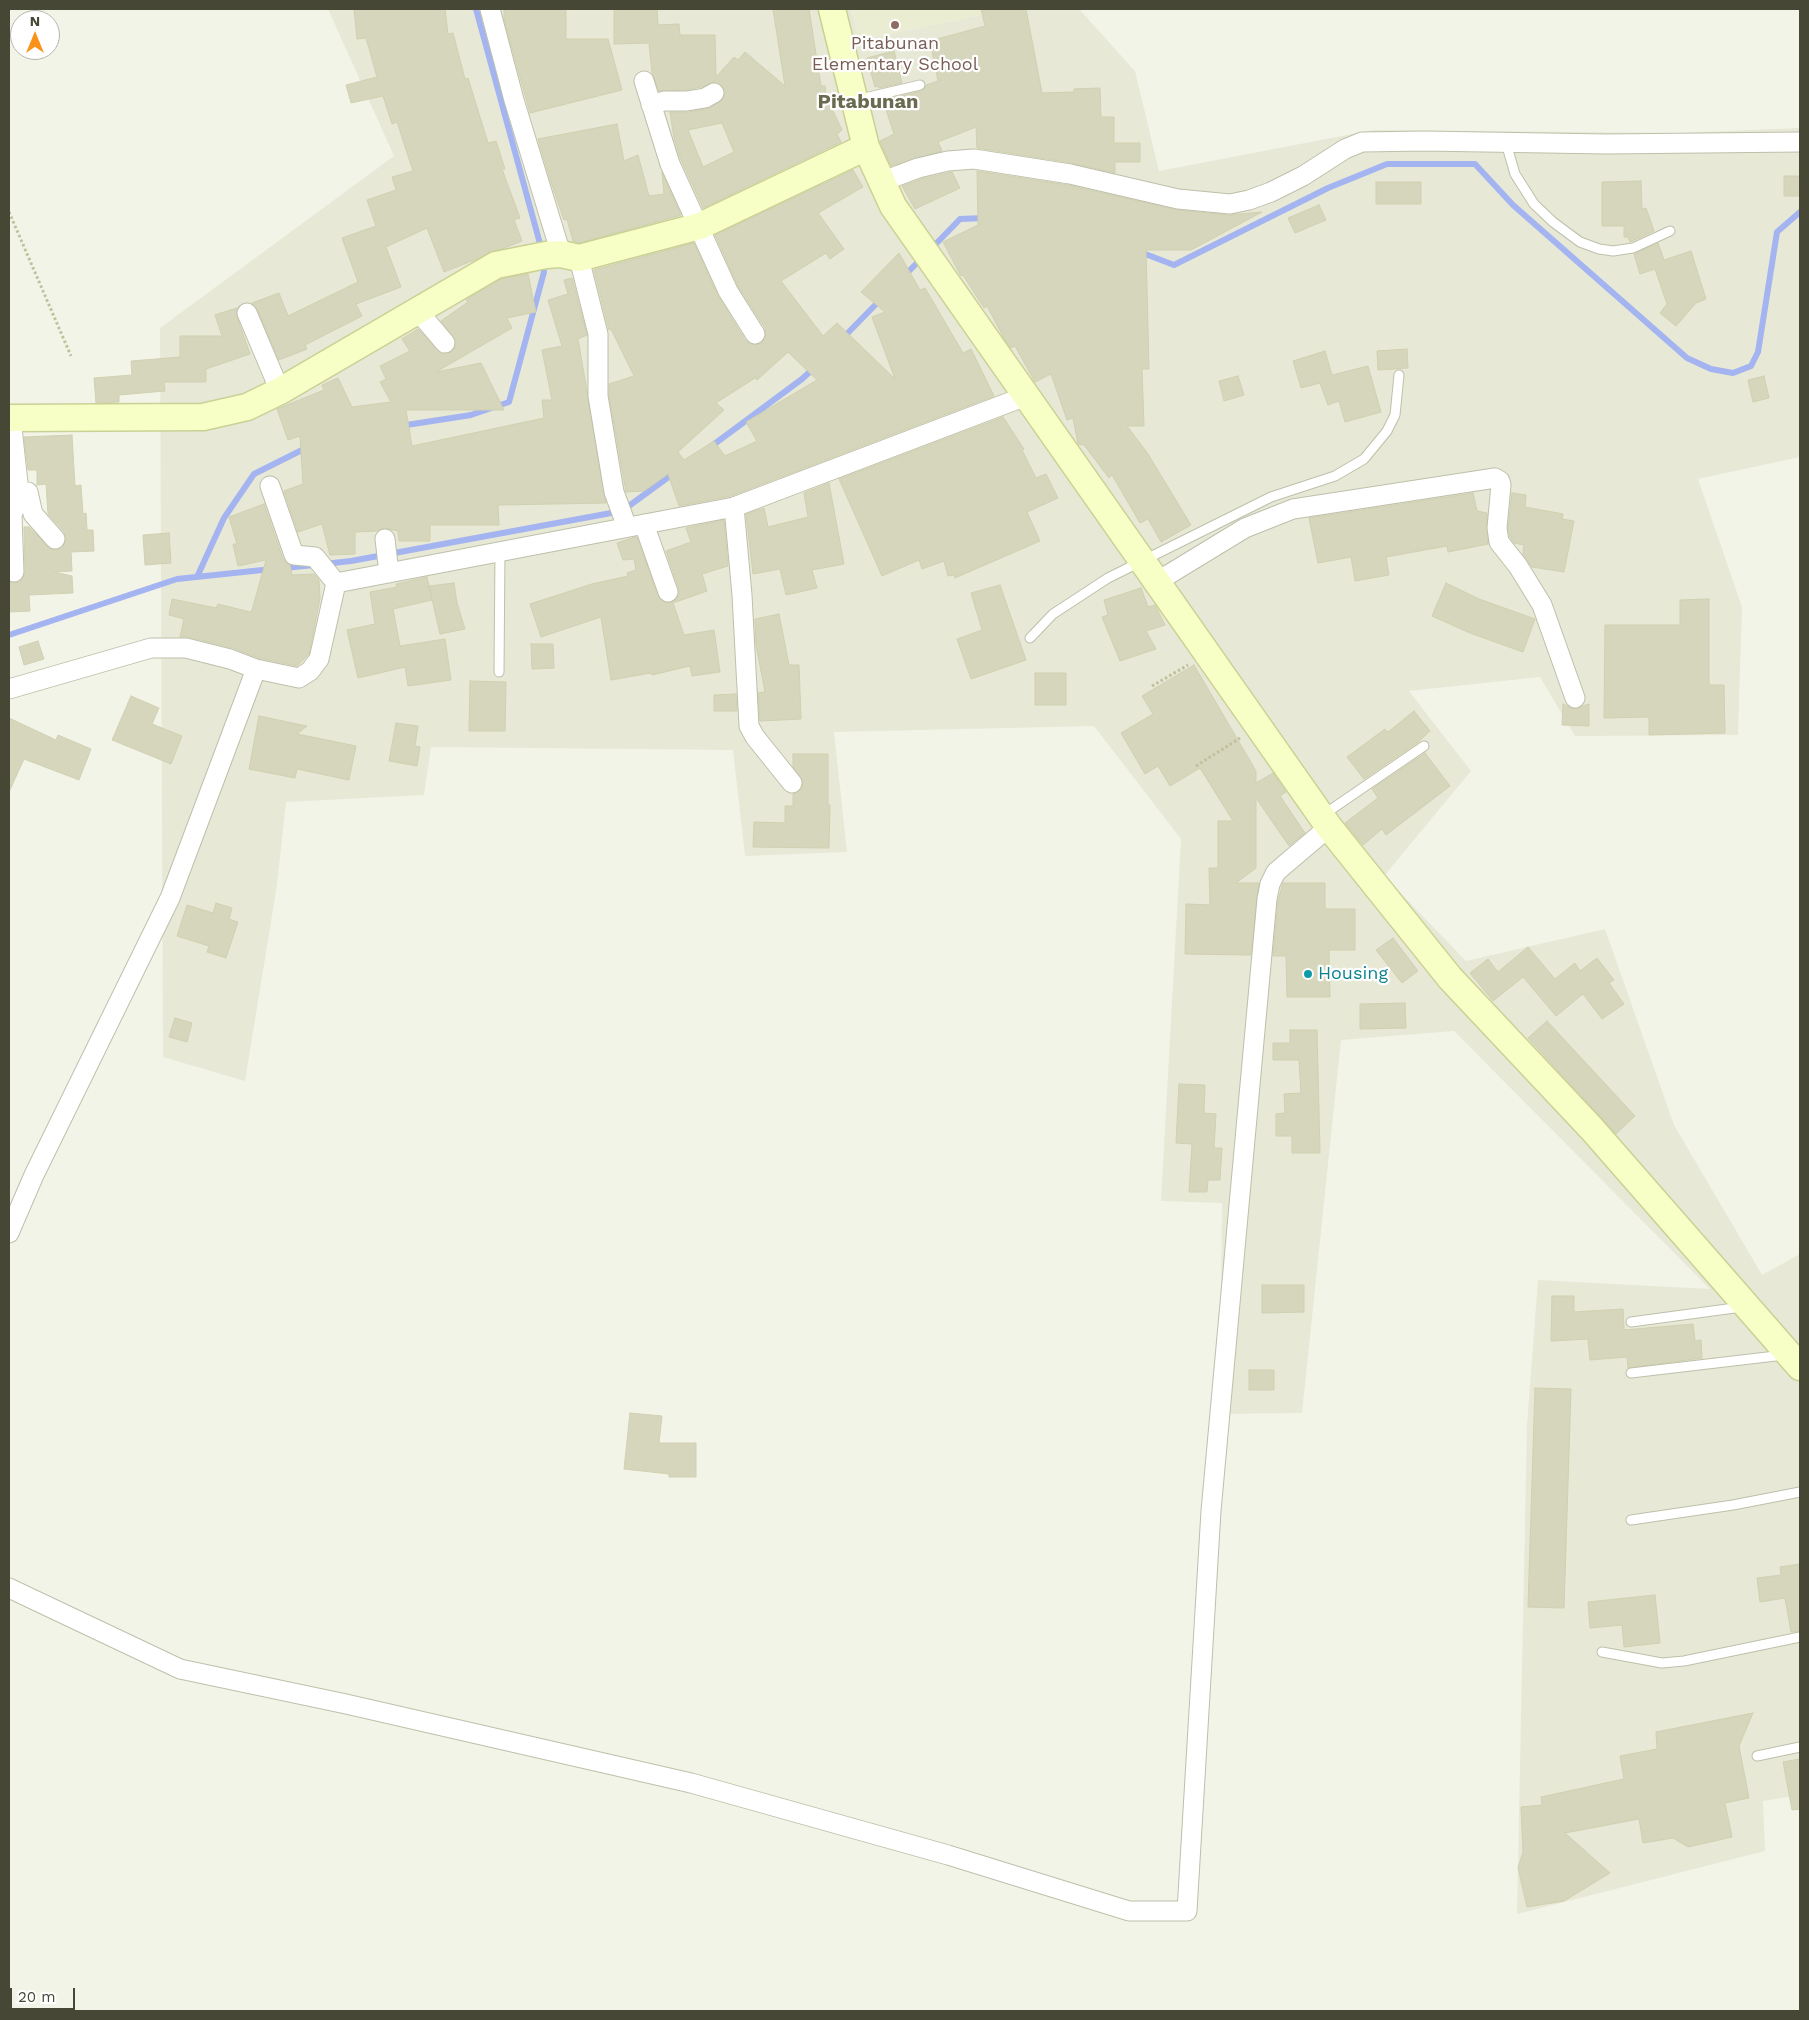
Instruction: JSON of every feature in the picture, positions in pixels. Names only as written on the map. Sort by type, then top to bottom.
[{"type":"street","points":[[490,9],[554,256],[598,334],[598,396],[614,492],[668,592]]},
{"type":"street","points":[[832,9],[853,101],[866,147],[893,206],[1325,822],[1450,978],[1592,1129],[1795,1361]]},
{"type":"street","points":[[644,81],[670,164],[700,226],[728,292],[755,334]]},
{"type":"street","points":[[651,104],[664,101],[705,98],[714,93]]},
{"type":"street","points":[[881,182],[918,168],[948,161],[974,159],[1070,174],[1178,199],[1230,204],[1271,192],[1303,176],[1345,149],[1362,142],[1424,140],[1606,144],[1800,142]]},
{"type":"street","points":[[55,539],[33,514],[10,418],[203,417],[247,407],[280,391],[496,265],[554,256],[700,226],[866,147]]},
{"type":"street","points":[[417,310],[445,342]]},
{"type":"street","points":[[247,313],[280,391]]},
{"type":"street","points":[[270,486],[294,555],[325,571],[387,556],[500,550],[631,522],[734,507],[1026,396]]},
{"type":"street","points":[[1150,571],[1245,528],[1293,509],[1495,478],[1502,485],[1497,536],[1499,542],[1518,566],[1542,606],[1575,698]]},
{"type":"street","points":[[14,572],[12,515],[27,492]]},
{"type":"street","points":[[734,507],[742,595],[749,726],[792,783]]},
{"type":"street","points":[[9,689],[151,648],[186,648],[230,659],[256,669],[299,678],[310,672],[319,659],[325,571]]},
{"type":"street","points":[[9,1233],[34,1175],[170,898],[256,669]]},
{"type":"street","points":[[9,1588],[180,1669],[346,1704],[691,1783],[948,1855],[1129,1912],[1187,1912],[1211,1512],[1267,899],[1270,884],[1276,872],[1325,822]]},
{"type":"lane","points":[[853,101],[920,84]]},
{"type":"lane","points":[[1506,143],[1515,174],[1534,204],[1553,222],[1580,242],[1599,249],[1613,251],[1633,248],[1670,231]]},
{"type":"lane","points":[[1030,638],[1053,614],[1108,578],[1150,571],[1271,497],[1335,476],[1364,459],[1387,431],[1395,415],[1399,375]]},
{"type":"lane","points":[[499,672],[500,550]]},
{"type":"lane","points":[[1325,822],[1424,746]]},
{"type":"lane","points":[[1631,1322],[1748,1307]]},
{"type":"lane","points":[[1631,1373],[1795,1361]]},
{"type":"lane","points":[[1631,1520],[1733,1505],[1800,1492]]},
{"type":"lane","points":[[1602,1652],[1662,1664],[1800,1637]]},
{"type":"lane","points":[[1757,1756],[1800,1747]]},
{"type":"path","points":[[9,212],[71,356]]},
{"type":"path","points":[[1152,686],[1206,654]]},
{"type":"path","points":[[1196,766],[1259,726]]},
{"type":"shaded area","points":[[328,9],[851,9],[860,40],[1009,9],[1079,9],[1135,71],[1159,171],[1373,130],[1678,133],[1800,128],[1800,457],[1698,479],[1742,607],[1738,735],[1575,736],[1540,677],[1409,691],[1471,771],[1384,876],[1466,961],[1605,929],[1674,1125],[1762,1275],[1800,1254],[1800,1795],[1763,1801],[1765,1851],[1517,1914],[1527,1425],[1538,1280],[1710,1289],[1454,1031],[1341,1040],[1302,1413],[1220,1414],[1222,1203],[1161,1201],[1181,839],[1094,726],[834,732],[847,852],[745,856],[733,750],[431,747],[424,795],[286,802],[277,885],[245,1081],[163,1057],[160,328],[394,156]]},
{"type":"shaded area","name":"Pitabunan Elementary School","points":[[851,9],[1009,9],[859,40]]},
{"type":"building","points":[[354,9],[445,9],[448,34],[453,33],[465,79],[468,78],[488,143],[496,141],[505,169],[502,169],[520,218],[514,220],[522,241],[444,272],[427,228],[386,247],[401,287],[356,304],[362,316],[305,345],[307,349],[279,360],[257,309],[252,303],[279,293],[288,316],[358,282],[342,238],[376,226],[367,200],[396,190],[392,177],[413,171],[397,122],[392,124],[383,96],[351,103],[346,85],[377,77],[366,38],[357,39]]},
{"type":"building","points":[[504,9],[566,9],[566,39],[608,39],[622,90],[530,113],[504,19]]},
{"type":"building","points":[[614,9],[657,9],[658,25],[679,24],[680,35],[715,35],[716,77],[734,57],[738,60],[745,52],[785,86],[773,9],[809,9],[821,86],[825,86],[826,96],[842,130],[837,134],[841,142],[703,208],[681,160],[674,138],[670,112],[689,112],[710,108],[723,99],[724,88],[714,82],[686,90],[659,91],[652,73],[649,43],[614,44]],"holes":[[[722,123],[734,152],[703,167],[688,130]]]},
{"type":"building","points":[[981,9],[1026,9],[1042,93],[1074,92],[1074,89],[1100,88],[1101,117],[1114,117],[1114,143],[1140,143],[1140,162],[1115,162],[1115,173],[1072,163],[977,148],[976,127],[938,142],[942,151],[891,166],[880,141],[894,134],[883,100],[921,91],[926,85],[938,81],[930,41],[985,26]]},
{"type":"building","points":[[894,51],[902,83],[879,88],[878,86],[875,87],[867,58]]},
{"type":"building","points":[[617,124],[624,161],[638,155],[649,196],[664,194],[662,172],[681,215],[579,243],[573,241],[567,219],[564,220],[538,139]]},
{"type":"building","points":[[853,170],[863,187],[818,213],[844,249],[830,259],[826,253],[781,281],[823,336],[837,323],[895,379],[872,317],[885,312],[861,292],[899,253],[920,290],[925,288],[963,353],[971,349],[994,396],[731,496],[679,506],[668,474],[644,491],[626,492],[609,395],[609,384],[634,376],[611,329],[609,330],[594,270],[694,243],[718,296],[745,340],[750,344],[761,344],[765,339],[765,328],[738,286],[715,235]],"holes":[[[788,352],[817,380],[746,422],[757,441],[725,456],[714,441],[684,460],[678,452],[724,410],[716,403],[755,378],[757,380]]]},
{"type":"building","points":[[977,171],[1068,185],[1177,210],[1229,215],[1262,212],[1191,250],[1146,250],[1149,369],[1142,369],[1144,426],[1127,426],[1148,454],[1191,525],[1161,542],[1148,519],[1140,523],[1112,475],[1109,478],[1084,445],[1078,444],[1073,418],[1067,420],[1051,374],[1035,382],[1015,346],[1011,348],[1006,342],[987,306],[984,308],[963,275],[961,276],[943,242],[978,225]]},
{"type":"building","points":[[952,172],[960,188],[915,209],[902,186],[921,179]]},
{"type":"building","points":[[1784,176],[1800,176],[1800,196],[1784,196]]},
{"type":"building","points":[[1641,181],[1642,209],[1646,208],[1654,231],[1630,242],[1628,237],[1624,237],[1624,226],[1602,226],[1602,182]]},
{"type":"building","points":[[1376,182],[1421,182],[1421,204],[1376,204]]},
{"type":"building","points":[[1319,205],[1326,220],[1295,233],[1288,218]]},
{"type":"building","points":[[1658,243],[1664,260],[1691,251],[1706,299],[1696,303],[1676,326],[1660,313],[1667,304],[1655,269],[1640,274],[1634,254]]},
{"type":"building","points":[[528,274],[536,312],[507,318],[512,328],[436,372],[481,363],[504,410],[406,410],[412,446],[544,418],[542,400],[552,400],[542,350],[562,346],[548,300],[568,294],[564,280],[572,278],[587,335],[578,339],[606,503],[498,505],[499,525],[430,525],[430,541],[399,541],[398,531],[384,528],[377,531],[355,532],[355,554],[330,555],[322,524],[298,532],[284,491],[303,484],[300,436],[288,440],[277,409],[324,390],[322,385],[338,378],[352,407],[391,402],[380,382],[386,379],[380,366],[410,351],[402,339],[418,329],[441,353],[452,352],[456,341],[441,321],[468,302],[466,300],[501,279]]},
{"type":"building","points":[[237,308],[237,317],[250,354],[206,369],[206,382],[164,382],[165,391],[119,395],[119,402],[96,403],[94,378],[132,375],[131,361],[180,357],[180,336],[222,336],[215,315]]},
{"type":"building","points":[[1407,349],[1408,368],[1378,370],[1377,351]]},
{"type":"building","points":[[1325,351],[1332,375],[1368,366],[1381,412],[1345,422],[1339,401],[1328,405],[1320,383],[1301,388],[1293,361]]},
{"type":"building","points":[[1238,376],[1244,395],[1224,401],[1219,381]]},
{"type":"building","points":[[1764,376],[1769,398],[1753,402],[1748,380]]},
{"type":"building","points":[[1003,417],[1024,449],[1022,450],[1036,478],[1046,474],[1058,498],[1027,512],[1040,541],[955,578],[954,575],[948,576],[944,561],[922,569],[919,560],[882,576],[839,479]]},
{"type":"building","points":[[72,435],[75,486],[81,485],[83,514],[86,513],[87,530],[93,530],[94,551],[71,552],[72,571],[54,572],[72,576],[73,593],[29,595],[30,611],[9,612],[9,582],[20,582],[25,572],[24,527],[29,527],[51,549],[58,550],[66,542],[64,532],[48,514],[46,484],[37,485],[37,470],[28,470],[24,437]]},
{"type":"building","points":[[829,483],[844,564],[812,570],[817,588],[786,595],[780,569],[753,574],[746,514],[764,508],[768,527],[808,517],[804,493]]},
{"type":"building","points":[[1473,493],[1477,511],[1487,513],[1488,544],[1448,552],[1447,546],[1386,557],[1389,575],[1355,581],[1351,557],[1318,563],[1309,518]]},
{"type":"building","points":[[1512,493],[1526,495],[1525,507],[1563,514],[1562,519],[1574,521],[1564,572],[1532,567],[1523,554],[1524,545],[1514,543],[1510,537],[1508,528]]},
{"type":"building","points":[[264,504],[283,559],[290,565],[292,575],[314,574],[319,580],[320,598],[309,654],[297,666],[259,658],[233,648],[189,637],[180,637],[184,619],[169,615],[172,599],[216,608],[218,604],[250,612],[252,610],[266,560],[238,566],[233,544],[237,544],[229,517]]},
{"type":"building","points":[[724,520],[728,566],[702,574],[707,591],[673,603],[684,635],[714,630],[720,672],[692,676],[690,666],[652,675],[651,673],[611,680],[601,617],[541,637],[530,604],[592,584],[628,576],[627,573],[636,570],[634,559],[623,560],[617,543],[632,538],[637,537],[658,596],[665,603],[672,602],[679,595],[679,589],[666,551],[691,542],[686,528]]},
{"type":"building","points":[[169,533],[171,563],[145,565],[143,535]]},
{"type":"building","points":[[427,577],[432,600],[393,609],[400,646],[445,639],[451,680],[408,686],[405,667],[358,678],[347,630],[375,624],[370,592],[397,587],[396,584]]},
{"type":"building","points":[[454,583],[457,603],[465,629],[440,634],[429,586]]},
{"type":"building","points":[[1446,583],[1479,599],[1535,619],[1523,652],[1470,633],[1432,616]]},
{"type":"building","points":[[1000,585],[1026,660],[971,679],[957,639],[982,630],[971,593]]},
{"type":"building","points":[[1141,588],[1148,607],[1155,605],[1165,625],[1146,631],[1156,649],[1120,661],[1102,617],[1108,615],[1104,600]]},
{"type":"building","points":[[1709,599],[1709,685],[1724,685],[1725,733],[1649,735],[1649,717],[1604,718],[1605,625],[1680,625],[1680,600]]},
{"type":"building","points":[[779,614],[789,665],[799,665],[801,719],[760,721],[758,693],[765,692],[756,645],[755,619]]},
{"type":"building","points":[[38,641],[44,659],[24,665],[19,647]]},
{"type":"building","points":[[531,644],[553,644],[554,668],[532,669]]},
{"type":"building","points":[[1194,665],[1256,771],[1256,783],[1273,773],[1286,792],[1280,796],[1305,833],[1289,846],[1256,798],[1256,868],[1236,883],[1259,883],[1251,955],[1185,954],[1186,904],[1210,905],[1209,868],[1218,868],[1218,821],[1233,821],[1200,768],[1170,786],[1158,766],[1145,774],[1121,733],[1153,714],[1142,696]]},
{"type":"building","points":[[1035,673],[1066,673],[1066,705],[1035,705]]},
{"type":"building","points":[[470,681],[506,682],[505,731],[469,731]]},
{"type":"building","points":[[736,694],[737,711],[714,711],[714,695]]},
{"type":"building","points":[[131,696],[159,708],[152,724],[182,736],[171,764],[112,740]]},
{"type":"building","points":[[1563,704],[1573,709],[1589,704],[1589,726],[1562,725]]},
{"type":"building","points":[[1414,711],[1430,731],[1417,743],[1364,779],[1347,757],[1385,729],[1388,732]]},
{"type":"building","points":[[259,716],[307,726],[297,734],[356,746],[349,780],[297,769],[295,778],[249,769]]},
{"type":"building","points":[[9,718],[56,740],[58,735],[91,749],[79,780],[24,759],[9,792]]},
{"type":"building","points":[[396,723],[418,726],[415,746],[420,747],[417,766],[389,761]]},
{"type":"building","points":[[1425,753],[1450,786],[1386,835],[1382,829],[1363,845],[1345,823],[1378,798],[1372,789]]},
{"type":"building","points":[[793,754],[828,754],[829,848],[753,847],[754,822],[785,823],[785,806],[793,806],[793,794],[802,788],[803,781],[793,767]]},
{"type":"building","points":[[1283,883],[1325,883],[1325,909],[1355,909],[1355,950],[1329,950],[1330,997],[1287,997],[1286,956],[1273,956],[1278,901]]},
{"type":"building","points":[[216,903],[232,908],[229,919],[238,922],[226,958],[207,952],[209,946],[177,936],[187,905],[213,913]]},
{"type":"building","points":[[1393,938],[1418,971],[1402,983],[1376,950]]},
{"type":"building","points":[[1528,947],[1555,979],[1575,963],[1580,971],[1597,958],[1614,980],[1609,983],[1624,1004],[1602,1019],[1583,994],[1556,1016],[1523,977],[1493,1001],[1470,973],[1488,959],[1498,972]]},
{"type":"building","points":[[1405,1003],[1406,1028],[1360,1029],[1360,1004]]},
{"type":"building","points":[[175,1018],[192,1023],[187,1042],[169,1037]]},
{"type":"building","points":[[1547,1021],[1635,1116],[1616,1134],[1528,1038]]},
{"type":"building","points":[[1290,1030],[1317,1030],[1320,1153],[1292,1153],[1292,1136],[1276,1136],[1276,1114],[1285,1113],[1284,1094],[1301,1093],[1299,1060],[1273,1060],[1273,1043],[1290,1043]]},
{"type":"building","points":[[1179,1084],[1205,1085],[1204,1113],[1216,1114],[1214,1148],[1222,1148],[1220,1180],[1208,1180],[1207,1192],[1189,1192],[1192,1144],[1176,1143]]},
{"type":"building","points":[[1262,1285],[1304,1285],[1304,1312],[1262,1313]]},
{"type":"building","points":[[1552,1296],[1574,1296],[1574,1312],[1623,1309],[1624,1330],[1693,1324],[1695,1341],[1701,1340],[1702,1358],[1628,1368],[1627,1357],[1590,1360],[1588,1339],[1551,1341]]},
{"type":"building","points":[[1249,1370],[1274,1370],[1274,1390],[1249,1390]]},
{"type":"building","points":[[1535,1388],[1571,1389],[1564,1608],[1528,1607]]},
{"type":"building","points":[[630,1413],[662,1416],[659,1443],[696,1443],[696,1477],[669,1477],[669,1474],[624,1469]]},
{"type":"building","points":[[1800,1564],[1800,1631],[1791,1632],[1785,1598],[1760,1602],[1757,1578],[1781,1575],[1780,1567]]},
{"type":"building","points":[[1655,1595],[1660,1643],[1624,1647],[1622,1625],[1590,1628],[1588,1602]]},
{"type":"building","points":[[1753,1713],[1739,1746],[1749,1798],[1725,1803],[1732,1837],[1688,1847],[1673,1838],[1643,1843],[1639,1819],[1565,1833],[1610,1873],[1564,1901],[1527,1907],[1518,1868],[1523,1852],[1521,1807],[1542,1805],[1541,1797],[1624,1779],[1620,1756],[1657,1749],[1656,1732]]},
{"type":"building","points":[[1800,1759],[1800,1809],[1792,1810],[1783,1762]]},
{"type":"waterway","points":[[476,9],[542,251]]},
{"type":"waterway","points":[[1140,252],[1174,265],[1328,188],[1387,164],[1475,164],[1513,205],[1687,358],[1711,369],[1733,373],[1751,366],[1758,352],[1777,232],[1800,212]]},
{"type":"waterway","points":[[930,250],[960,219],[984,218]]},
{"type":"waterway","points":[[903,277],[923,257]]},
{"type":"waterway","points":[[400,426],[471,415],[509,402],[544,272],[543,261]]},
{"type":"waterway","points":[[842,339],[880,300]]},
{"type":"waterway","points":[[709,448],[814,368]]},
{"type":"waterway","points":[[197,577],[224,518],[254,474],[308,447]]},
{"type":"waterway","points":[[324,564],[351,561],[622,511],[674,473]]},
{"type":"waterway","points":[[284,568],[314,565]]},
{"type":"waterway","points":[[9,635],[177,579],[272,569]]},
{"type":"place","name":"Pitabunan Elementary School","points":[[895,25]]},
{"type":"place","name":"Housing","points":[[1308,974]]},
{"type":"district","name":"Pitabunan","points":[[868,102]]}]
